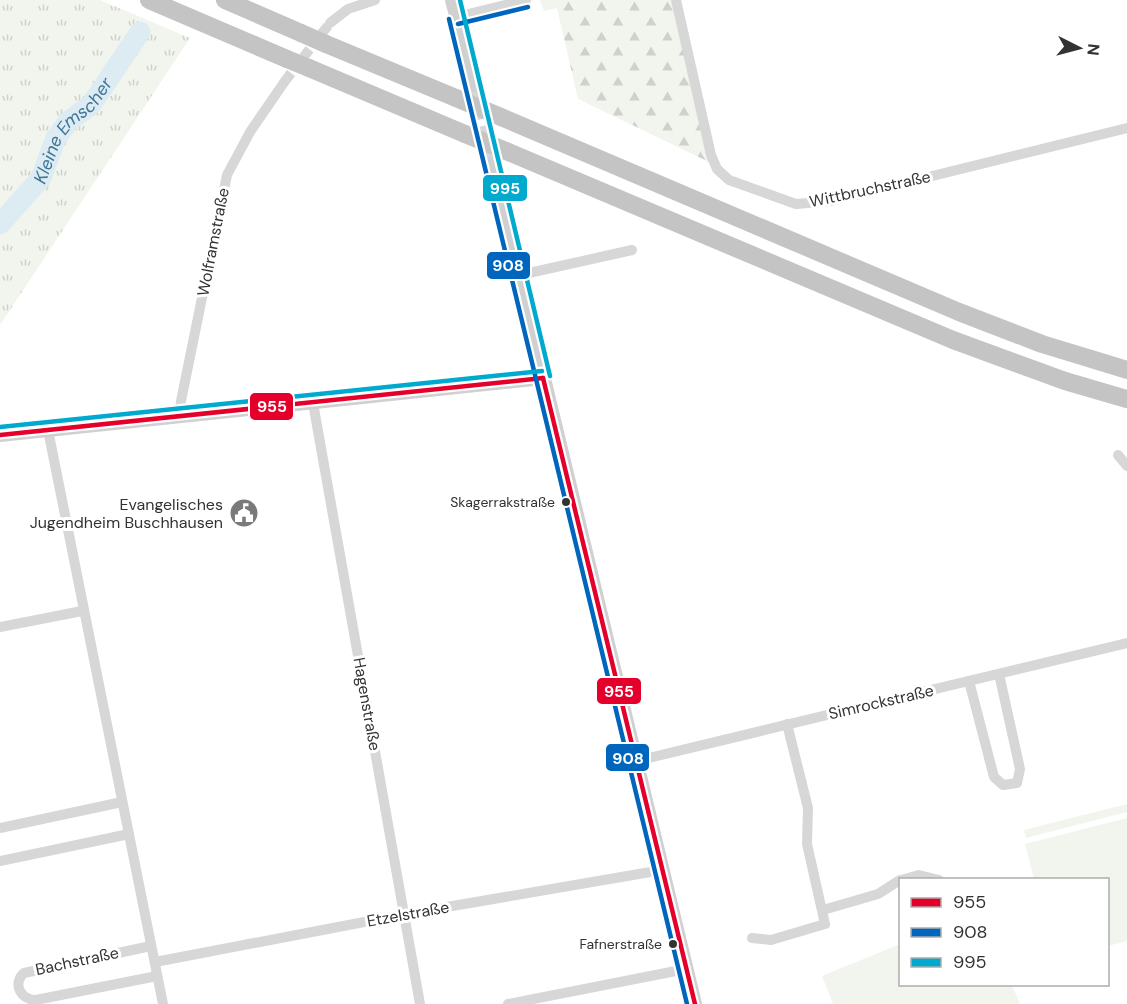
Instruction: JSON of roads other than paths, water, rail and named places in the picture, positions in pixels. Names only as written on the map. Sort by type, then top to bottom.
[{"type":"highway","points":[[149,0],[465,134],[499,157],[953,340],[1065,381],[1127,399]]},
{"type":"highway","points":[[225,0],[959,312],[1042,344],[1127,370]]},
{"type":"street","points":[[330,23],[348,9],[375,0]]},
{"type":"street","points":[[452,0],[474,85]]},
{"type":"street","points":[[456,17],[526,0]]},
{"type":"street","name":"Wittbruchstraße","points":[[676,0],[711,155],[717,169],[729,180],[796,204],[831,201],[1127,128]]},
{"type":"street","name":"Wolframstraße","points":[[180,417],[181,401],[227,176],[250,132],[285,81]]},
{"type":"street","points":[[499,157],[519,275],[534,345],[695,1004]]},
{"type":"street","points":[[519,275],[632,250]]},
{"type":"street","points":[[0,435],[543,378]]},
{"type":"street","name":"Hagenstraße","points":[[313,403],[406,914],[420,1004]]},
{"type":"street","points":[[48,430],[82,611],[163,1004]]},
{"type":"street","points":[[1118,455],[1127,466]]},
{"type":"street","points":[[0,627],[82,611]]},
{"type":"street","name":"Simrockstraße","points":[[636,761],[1127,643]]},
{"type":"street","points":[[969,681],[993,777],[1003,785],[1009,785],[1017,783],[1020,769],[999,674]]},
{"type":"street","points":[[752,938],[771,939],[825,924],[807,844],[807,808],[788,724]]},
{"type":"street","points":[[0,828],[122,802]]},
{"type":"street","points":[[0,861],[129,834]]},
{"type":"street","name":"Etzelstraße","points":[[155,962],[406,914],[662,870]]},
{"type":"street","points":[[908,878],[919,875],[934,878]]},
{"type":"street","points":[[823,910],[878,894],[899,881]]},
{"type":"street","name":"Bachstraße","points":[[151,946],[24,973],[18,983],[20,993],[29,1000],[36,1000],[157,976]]},
{"type":"street","points":[[508,1004],[686,969]]},
{"type":"waterway","name":"Kleine Emscher","points":[[0,224],[41,178],[56,138],[69,121],[91,105],[140,32]]},
{"type":"tunnel","points":[[285,81],[330,23]]},
{"type":"tunnel","points":[[474,85],[492,163]]},
{"type":"place","name":"Skagerrakstraße","points":[[566,502]]},
{"type":"place","name":"Evangelisches Jugendheim Buschhausen","points":[[244,513]]},
{"type":"place","name":"Fafnerstraße","points":[[673,944]]}]
